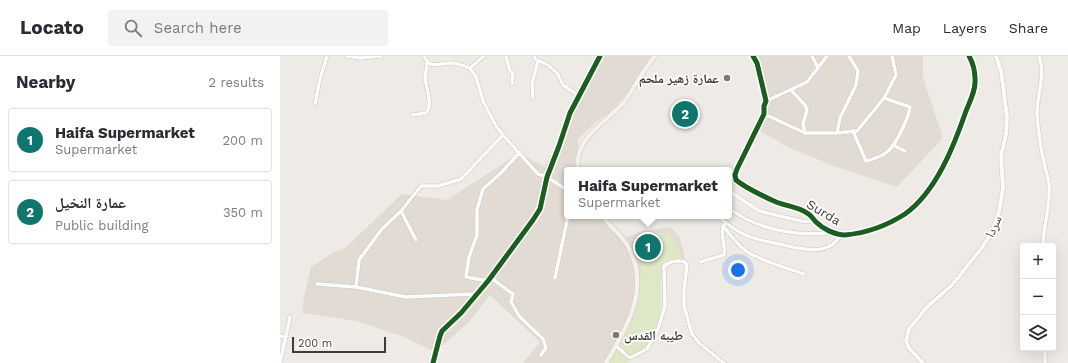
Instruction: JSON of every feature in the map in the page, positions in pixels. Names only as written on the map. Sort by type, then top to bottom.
[{"type":"main road","points":[[578,167],[577,158],[582,145],[588,136],[608,119],[623,102],[655,56]]},
{"type":"main road","points":[[605,219],[628,246],[637,272],[637,296],[633,310],[628,323],[606,363]]},
{"type":"street","points":[[315,104],[320,79],[327,56]]},
{"type":"street","points":[[347,56],[360,58],[381,56]]},
{"type":"street","points":[[424,56],[428,63],[432,65],[451,63],[470,68],[476,77],[483,101],[496,126],[503,135],[538,174],[547,177],[564,188]]},
{"type":"street","points":[[470,68],[484,56]]},
{"type":"street","points":[[506,56],[510,72],[513,73],[512,84]]},
{"type":"street","points":[[534,56],[538,61],[548,65],[557,73],[563,85],[579,96]]},
{"type":"street","points":[[433,363],[442,331],[461,313],[490,280],[540,209],[547,177],[570,113],[600,56]]},
{"type":"street","name":"Surda","points":[[753,56],[757,63],[766,101],[764,106],[764,114],[737,169],[735,175],[736,180],[742,185],[776,202],[807,212],[821,226],[840,234],[856,233],[877,228],[888,223],[905,213],[926,192],[951,152],[972,96],[975,80],[974,71],[969,56]]},
{"type":"street","points":[[812,56],[818,68]]},
{"type":"street","points":[[766,101],[807,82],[827,56]]},
{"type":"street","points":[[837,133],[840,118],[856,85],[858,71],[849,56]]},
{"type":"street","points":[[764,114],[805,133],[837,133],[857,131],[884,98],[896,75],[892,56]]},
{"type":"street","name":"سردا","points":[[923,363],[909,348],[906,341],[909,329],[931,303],[952,285],[981,249],[992,232],[999,212],[1003,188],[1001,156],[1006,134],[1007,117],[1001,71],[996,56]]},
{"type":"street","points":[[1039,56],[1042,68],[1037,112],[1041,151],[1049,185],[1049,198],[1042,243]]},
{"type":"street","points":[[533,98],[532,84],[538,61]]},
{"type":"street","points":[[412,115],[426,113],[429,109],[425,76],[428,63]]},
{"type":"street","points":[[791,90],[805,105],[807,110],[803,124],[805,133]]},
{"type":"street","points":[[853,131],[866,161],[880,157],[889,151],[910,115],[910,107],[884,98]]},
{"type":"street","points":[[356,287],[359,260],[382,229],[401,211],[421,186],[438,186],[460,179],[503,135]]},
{"type":"street","points":[[893,145],[905,151]]},
{"type":"street","points":[[519,153],[501,173],[483,189],[477,210],[477,235],[469,257],[466,277],[490,280],[513,294],[511,302],[518,316],[543,339],[546,348],[541,355]]},
{"type":"street","points":[[732,193],[759,211],[801,221],[816,222]]},
{"type":"street","points":[[732,210],[750,221],[796,234],[835,233]]},
{"type":"street","points":[[401,211],[416,240]]},
{"type":"street","points":[[555,278],[567,219]]},
{"type":"street","points":[[720,219],[739,245],[747,252],[804,274]]},
{"type":"street","points":[[724,225],[756,239],[802,249],[817,250],[825,248],[838,239],[840,234]]},
{"type":"street","points":[[700,262],[724,255],[725,251],[722,230],[724,225]]},
{"type":"street","points":[[616,346],[630,358],[647,349],[658,330],[665,306],[664,266],[668,262],[680,261],[685,262],[687,265],[684,306],[692,334],[699,344],[724,363]]},
{"type":"street","points":[[317,284],[356,287],[406,297],[473,294],[476,296]]},
{"type":"street","points":[[280,363],[290,317]]},
{"type":"street","points":[[280,336],[286,337]]},
{"type":"street","points":[[1045,351],[1045,363]]},
{"type":"shaded area","points":[[600,56],[655,56],[613,111],[599,119],[578,139],[578,167],[564,167],[564,219],[605,219],[622,239],[643,231],[670,227],[679,236],[685,258],[662,269],[658,305],[627,363],[523,363],[540,342],[490,295],[469,322],[435,352],[404,337],[357,321],[302,313],[311,267],[334,252],[345,248],[402,194],[447,200],[519,153],[544,167],[563,133],[570,113]]},
{"type":"shaded area","points":[[752,56],[923,56],[923,78],[943,138],[897,187],[834,166],[788,147],[756,129],[764,106],[759,78]]},
{"type":"shaded area","points":[[647,232],[653,241],[639,249],[634,240]]},
{"type":"green space","points":[[669,233],[683,258],[660,268],[661,299],[659,319],[652,338],[646,346],[627,363],[605,363],[633,319],[639,294],[642,263],[662,258],[658,246],[650,234]]},
{"type":"cycle path","points":[[433,363],[442,331],[461,313],[488,281],[540,209],[547,177],[570,113],[600,56]]},
{"type":"cycle path","points":[[753,56],[757,63],[766,101],[764,106],[764,114],[737,169],[735,175],[736,180],[776,202],[804,211],[819,225],[829,231],[845,235],[869,230],[898,218],[916,205],[926,194],[950,153],[974,91],[975,73],[969,56]]},
{"type":"place","name":"عمارة زهير ملحم","points":[[727,78]]},
{"type":"place","name":"عمارة النخيل","points":[[685,114]]},
{"type":"place","name":"Haifa Supermarket","points":[[648,247]]},
{"type":"place","name":"طيبه القدس","points":[[616,335]]}]
